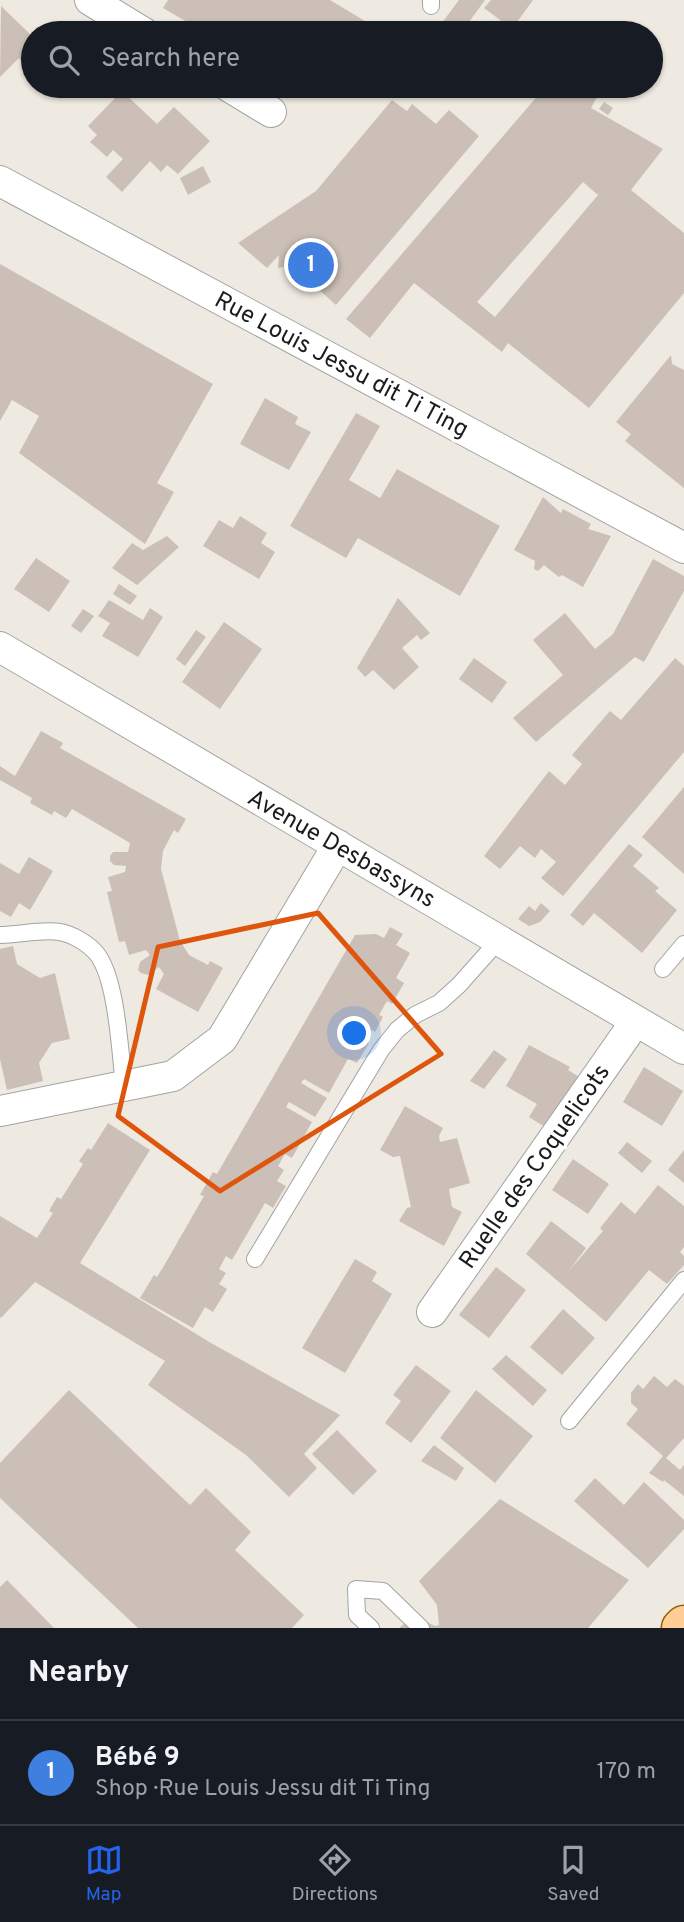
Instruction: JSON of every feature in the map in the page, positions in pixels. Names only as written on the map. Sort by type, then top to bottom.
[{"type":"street","points":[[90,0],[124,21]]},
{"type":"street","points":[[248,98],[271,112]]},
{"type":"street","name":"Rue Louis Jessu dit Ti Ting","points":[[0,181],[684,548]]},
{"type":"street","name":"Avenue Desbassyns","points":[[0,647],[684,1049]]},
{"type":"street","points":[[0,1111],[173,1076],[222,1040],[338,845]]},
{"type":"street","name":"Ruelle des Coquelicots","points":[[432,1311],[636,1021]]},
{"type":"lane","points":[[0,935],[58,931],[84,943],[97,954],[106,972],[116,1014],[124,1086]]},
{"type":"lane","points":[[255,1259],[381,1050],[397,1030],[415,1015],[439,1003],[459,985],[499,940]]},
{"type":"lane","points":[[663,969],[684,944]]},
{"type":"lane","points":[[569,1421],[684,1280]]},
{"type":"lane","points":[[371,1628],[357,1615],[356,1590],[383,1591],[421,1628]]},
{"type":"highlighted area","points":[[318,913],[441,1054],[220,1191],[118,1116],[158,947]]},
{"type":"building","points":[[168,0],[330,0],[365,21],[185,21],[163,8]]},
{"type":"building","points":[[459,0],[485,0],[470,21],[443,21]]},
{"type":"building","points":[[491,0],[533,0],[518,21],[501,21],[484,8]]},
{"type":"building","points":[[1,6],[21,25],[21,60],[19,58],[0,77]]},
{"type":"building","points":[[115,98],[129,98],[157,124],[174,107],[210,141],[178,174],[167,165],[161,172],[150,161],[122,192],[106,177],[123,159],[113,150],[107,157],[90,142],[97,135],[88,126]]},
{"type":"building","points":[[536,98],[596,98],[591,108],[663,149],[631,190],[684,233],[684,293],[589,408],[508,343],[502,352],[414,283],[370,338],[346,319]],"holes":[[[583,182],[598,195],[495,317],[477,302]]]},
{"type":"building","points":[[392,100],[407,111],[412,104],[436,124],[449,110],[479,136],[336,305],[316,287],[302,289],[304,275],[293,265],[278,268],[279,255],[267,268],[238,243],[316,191]]},
{"type":"building","points":[[604,102],[613,108],[608,115],[599,109]]},
{"type":"building","points":[[203,166],[211,182],[188,195],[180,178]]},
{"type":"building","points":[[0,264],[213,384],[157,483],[174,492],[145,544],[19,453],[39,416],[12,400],[0,421]]},
{"type":"building","points":[[671,355],[672,364],[684,370],[684,488],[625,441],[631,434],[616,422]]},
{"type":"building","points":[[265,398],[298,417],[295,424],[311,432],[289,470],[240,444]]},
{"type":"building","points":[[356,413],[380,426],[349,480],[380,498],[397,469],[500,526],[460,596],[358,538],[346,558],[290,526]]},
{"type":"building","points":[[543,497],[561,513],[563,509],[591,524],[588,529],[611,536],[583,587],[562,575],[559,577],[544,565],[538,571],[534,569],[535,561],[514,550]]},
{"type":"building","points":[[240,516],[267,533],[261,543],[275,552],[259,579],[203,546],[219,520],[233,528]]},
{"type":"building","points":[[167,536],[179,547],[137,585],[112,568],[132,543],[143,550]]},
{"type":"building","points":[[36,558],[70,581],[49,612],[14,589]]},
{"type":"building","points":[[653,559],[684,576],[684,591],[644,662],[635,657],[536,742],[513,718],[563,675],[533,640],[565,613],[595,649],[613,634]]},
{"type":"building","points":[[119,584],[137,596],[130,605],[113,594]]},
{"type":"building","points":[[398,598],[430,633],[421,640],[417,635],[402,648],[419,667],[394,690],[373,670],[365,677],[357,668]]},
{"type":"building","points":[[109,600],[143,620],[150,608],[163,617],[138,657],[102,636],[110,623],[98,616]]},
{"type":"building","points":[[83,609],[94,616],[81,633],[71,626]]},
{"type":"building","points":[[224,622],[262,649],[220,709],[182,682]]},
{"type":"building","points":[[196,630],[206,637],[185,666],[176,659]]},
{"type":"building","points":[[474,658],[507,682],[492,703],[459,679]]},
{"type":"building","points":[[675,658],[684,666],[684,752],[563,896],[541,878],[556,862],[541,849],[535,858],[520,846],[500,869],[484,856],[549,771],[565,785],[582,764],[572,755],[610,711],[621,720]]},
{"type":"building","points":[[41,731],[63,743],[60,748],[186,819],[178,833],[174,830],[163,851],[161,869],[180,941],[189,955],[208,965],[210,961],[223,968],[198,1012],[156,989],[164,974],[159,967],[148,975],[138,970],[140,962],[150,955],[146,950],[129,955],[125,941],[119,942],[107,892],[112,891],[108,877],[125,872],[126,866],[114,865],[110,856],[113,852],[128,852],[130,843],[72,809],[66,818],[54,811],[52,815],[30,803],[32,798],[0,780],[0,766],[15,776]]},
{"type":"building","points":[[684,787],[684,874],[642,837]]},
{"type":"building","points":[[629,844],[643,855],[633,866],[659,888],[655,891],[677,910],[642,953],[594,913],[583,926],[570,915]]},
{"type":"building","points":[[29,857],[53,871],[30,910],[19,903],[11,917],[0,911],[0,863],[19,874]]},
{"type":"building","points":[[541,903],[550,911],[540,922],[529,926],[518,919],[529,906],[535,911]]},
{"type":"building","points":[[390,927],[403,934],[396,945],[410,953],[396,978],[404,983],[392,1004],[387,1001],[379,1015],[383,1017],[375,1032],[372,1030],[365,1040],[369,1043],[357,1063],[348,1059],[329,1093],[304,1079],[301,1083],[327,1098],[315,1117],[289,1102],[286,1107],[312,1122],[292,1158],[285,1154],[278,1166],[284,1170],[277,1181],[286,1186],[273,1208],[265,1203],[232,1260],[226,1256],[219,1269],[226,1273],[219,1284],[227,1289],[213,1312],[205,1307],[193,1328],[140,1298],[154,1275],[157,1277],[165,1264],[204,1196],[200,1195],[213,1172],[217,1174],[355,935],[376,934],[384,938]]},
{"type":"building","points":[[13,946],[17,964],[40,978],[55,973],[70,1039],[52,1043],[39,1063],[43,1081],[7,1090],[0,1059],[0,949]]},
{"type":"building","points":[[529,1045],[570,1067],[568,1070],[584,1080],[548,1129],[529,1117],[537,1104],[506,1086]]},
{"type":"building","points":[[494,1050],[507,1059],[484,1089],[470,1081]]},
{"type":"building","points":[[644,1067],[683,1091],[662,1126],[623,1102]]},
{"type":"building","points":[[405,1106],[443,1128],[439,1136],[440,1142],[457,1138],[470,1183],[449,1189],[452,1207],[462,1212],[444,1246],[399,1221],[407,1208],[411,1207],[400,1156],[393,1157],[380,1150]]},
{"type":"building","points":[[108,1123],[150,1150],[80,1263],[211,1343],[340,1415],[304,1454],[317,1468],[289,1497],[246,1455],[148,1385],[165,1361],[35,1282],[0,1317],[0,1216],[37,1238],[53,1213],[49,1211],[57,1197],[61,1199],[83,1164],[79,1161],[88,1148],[91,1150]]},
{"type":"building","points":[[627,1142],[652,1161],[642,1173],[618,1153]]},
{"type":"building","points":[[684,1150],[684,1183],[668,1170]]},
{"type":"building","points":[[573,1159],[609,1184],[588,1214],[552,1190]]},
{"type":"building","points":[[658,1185],[684,1206],[684,1247],[680,1252],[684,1256],[684,1265],[667,1284],[649,1270],[606,1322],[526,1254],[551,1221],[586,1248],[568,1272],[603,1231],[600,1228],[621,1202],[635,1214]]},
{"type":"building","points":[[355,1259],[377,1272],[372,1281],[392,1294],[345,1373],[302,1348]]},
{"type":"building","points":[[496,1267],[526,1290],[489,1338],[459,1315]]},
{"type":"building","points":[[563,1309],[595,1338],[562,1375],[530,1347]]},
{"type":"building","points":[[506,1355],[547,1390],[533,1406],[492,1369]]},
{"type":"building","points":[[416,1365],[451,1391],[411,1443],[385,1423],[401,1401],[393,1395]]},
{"type":"building","points":[[654,1376],[667,1387],[675,1379],[684,1386],[684,1438],[666,1458],[680,1470],[684,1465],[684,1496],[664,1480],[663,1482],[649,1473],[663,1456],[626,1424],[638,1409],[631,1403],[631,1393],[638,1384],[643,1389]]},
{"type":"building","points":[[69,1390],[190,1505],[206,1488],[251,1532],[235,1550],[304,1615],[292,1628],[138,1628],[0,1498],[0,1463]]},
{"type":"building","points":[[476,1390],[533,1436],[495,1483],[440,1438]]},
{"type":"building","points":[[337,1430],[377,1471],[353,1495],[312,1454]]},
{"type":"building","points":[[434,1445],[464,1468],[456,1481],[421,1461]]},
{"type":"building","points":[[595,1478],[624,1505],[644,1482],[684,1520],[684,1529],[648,1568],[574,1501]]},
{"type":"building","points":[[500,1499],[629,1580],[588,1628],[399,1628],[409,1620],[418,1618],[435,1626],[439,1625],[437,1605],[419,1581]]},
{"type":"building","points":[[7,1580],[54,1628],[0,1628],[0,1587]]},
{"type":"place","name":"Bébé 9","points":[[311,265]]}]
